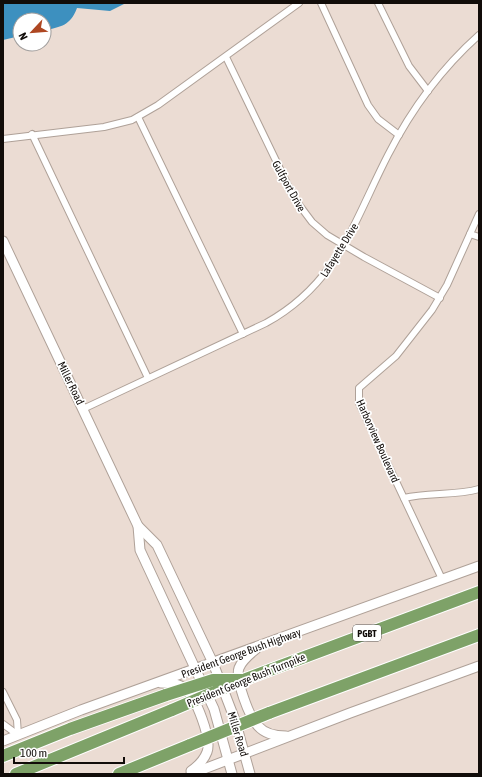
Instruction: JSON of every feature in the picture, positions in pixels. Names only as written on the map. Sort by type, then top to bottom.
[{"type":"highway","name":"President George Bush Turnpike","points":[[16,774],[243,680],[479,592]]},
{"type":"highway","points":[[119,774],[269,713],[479,635]]},
{"type":"highway","points":[[3,756],[70,729],[213,680],[243,680]]},
{"type":"highway","points":[[140,774],[190,745]]},
{"type":"main road","name":"Miller Road","points":[[3,241],[138,526],[157,545],[213,663],[235,720],[250,774]]},
{"type":"main road","name":"Miller Road","points":[[138,526],[140,550],[197,669],[214,709],[232,774]]},
{"type":"main road","name":"President George Bush Highway","points":[[3,741],[157,683],[479,566]]},
{"type":"main road","points":[[258,647],[239,668],[238,678],[243,694],[250,713],[258,726],[276,736],[289,736]]},
{"type":"main road","points":[[191,774],[479,666]]},
{"type":"main road","points":[[157,683],[175,684],[185,689],[193,697],[206,731],[208,751],[200,765],[187,774]]},
{"type":"street","points":[[3,139],[32,134],[104,127],[120,124],[138,117],[226,57],[234,48],[299,3]]},
{"type":"street","points":[[321,3],[368,105],[378,119],[398,135]]},
{"type":"street","points":[[378,3],[409,66],[428,91]]},
{"type":"street","name":"Lafayette Drive","points":[[83,409],[243,334],[284,313],[298,303],[321,279],[344,245],[398,135],[428,91],[479,35]]},
{"type":"street","name":"Gulfport Drive","points":[[226,57],[271,153],[302,211],[327,235],[389,272],[440,298]]},
{"type":"street","points":[[138,117],[243,334]]},
{"type":"street","points":[[32,134],[148,378]]},
{"type":"street","name":"Harborview Boulevard","points":[[442,579],[359,403],[358,394],[359,388],[384,368],[400,351],[440,298],[479,214]]},
{"type":"street","points":[[470,234],[479,237]]},
{"type":"street","points":[[404,498],[420,494],[458,492],[479,488]]},
{"type":"street","points":[[3,692],[17,720],[18,735]]},
{"type":"street","points":[[3,724],[18,735]]},
{"type":"water","points":[[3,3],[126,3],[110,11],[77,8],[68,22],[52,29],[52,12],[12,12],[12,38],[3,40]]}]
